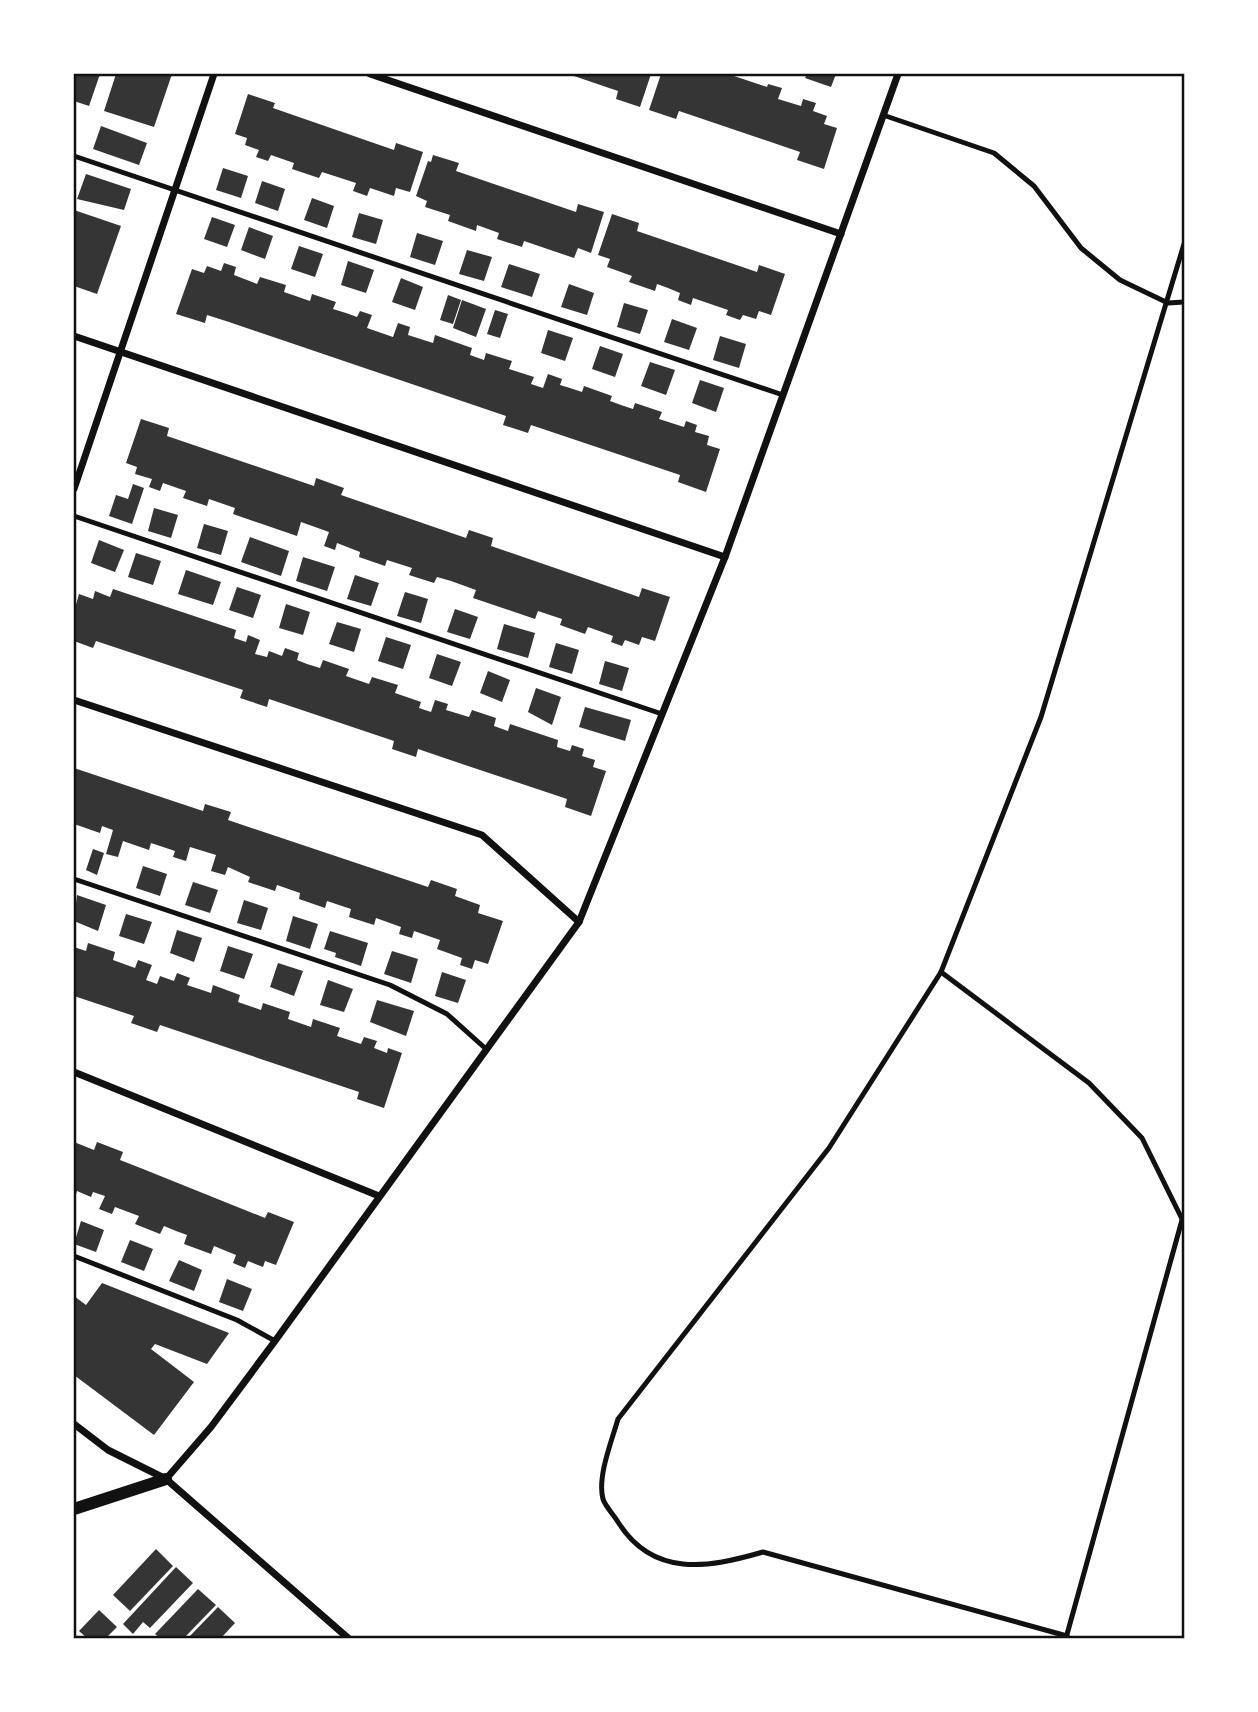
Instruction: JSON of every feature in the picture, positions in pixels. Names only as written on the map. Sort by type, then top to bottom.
[{"type":"street","points":[[74,489],[214,74]]},
{"type":"street","points":[[370,74],[841,234]]},
{"type":"street","points":[[74,1509],[166,1479],[211,1427],[579,922],[725,557],[896,74]]},
{"type":"street","points":[[74,336],[725,557]]},
{"type":"street","points":[[74,700],[482,835],[579,922]]},
{"type":"street","points":[[74,1072],[379,1196]]},
{"type":"street","points":[[74,1424],[108,1450],[166,1479],[348,1639]]},
{"type":"lane","points":[[883,115],[994,153],[1034,186],[1081,248],[1120,280],[1168,303],[1185,302]]},
{"type":"lane","points":[[74,156],[783,395]]},
{"type":"lane","points":[[941,972],[1089,1083],[1142,1138],[1184,1222],[1066,1637],[763,1552],[720,1564],[668,1564],[627,1537],[603,1499],[605,1464],[618,1419],[829,1148],[941,972],[1041,717],[1185,244]]},
{"type":"lane","points":[[74,516],[662,715]]},
{"type":"lane","points":[[74,879],[390,985],[447,1014],[486,1049]]},
{"type":"lane","points":[[74,1256],[237,1320],[275,1341]]},
{"type":"building","points":[[74,74],[100,74],[89,106],[74,101]]},
{"type":"building","points":[[116,74],[172,74],[154,127],[104,111]]},
{"type":"building","points":[[568,74],[651,74],[640,107],[616,99],[618,91]]},
{"type":"building","points":[[661,74],[728,74],[767,87],[768,84],[782,88],[778,99],[801,106],[803,99],[816,103],[813,111],[827,116],[824,124],[837,128],[824,169],[797,160],[800,152],[679,111],[676,119],[649,110]]},
{"type":"building","points":[[807,74],[836,74],[831,87],[805,78]]},
{"type":"building","points":[[248,94],[275,103],[273,108],[394,150],[396,143],[423,152],[410,192],[396,188],[394,196],[370,188],[367,196],[353,191],[356,183],[322,172],[319,178],[292,169],[294,163],[271,155],[268,161],[256,157],[259,150],[245,145],[247,138],[235,134]]},
{"type":"building","points":[[101,126],[147,143],[139,165],[93,149]]},
{"type":"building","points":[[433,155],[459,163],[456,171],[576,212],[578,204],[604,212],[591,253],[578,248],[574,258],[524,241],[522,247],[497,239],[499,233],[477,225],[476,231],[448,221],[450,215],[425,207],[427,201],[416,196],[428,161],[431,162]]},
{"type":"building","points":[[223,168],[248,176],[241,198],[216,190]]},
{"type":"building","points":[[86,174],[131,189],[124,210],[77,199]]},
{"type":"building","points":[[262,181],[285,189],[278,211],[255,203]]},
{"type":"building","points":[[312,198],[334,206],[327,228],[304,220]]},
{"type":"building","points":[[74,210],[121,226],[97,294],[74,286]]},
{"type":"building","points":[[359,213],[383,220],[376,244],[352,237]]},
{"type":"building","points":[[612,214],[639,223],[637,231],[757,272],[759,265],[785,274],[771,315],[759,311],[756,319],[743,315],[740,320],[726,315],[728,310],[693,298],[691,305],[678,300],[680,293],[657,284],[655,291],[629,282],[632,276],[607,267],[610,259],[598,255]]},
{"type":"building","points":[[212,217],[235,225],[227,247],[204,239]]},
{"type":"building","points":[[249,227],[273,236],[265,259],[241,250]]},
{"type":"building","points":[[417,233],[443,241],[435,265],[410,257]]},
{"type":"building","points":[[299,246],[323,254],[315,277],[291,269]]},
{"type":"building","points":[[467,250],[492,257],[484,281],[459,274]]},
{"type":"building","points":[[348,261],[374,270],[366,293],[341,285]]},
{"type":"building","points":[[224,263],[236,267],[234,275],[257,284],[260,277],[286,285],[284,292],[310,301],[312,294],[336,302],[333,309],[357,317],[360,311],[372,315],[367,328],[393,337],[398,323],[410,327],[408,335],[433,343],[435,335],[472,348],[470,355],[484,360],[486,353],[512,361],[509,369],[534,377],[531,384],[543,388],[548,374],[562,379],[560,385],[582,392],[584,386],[612,396],[610,401],[633,409],[635,403],[662,412],[659,419],[684,427],[686,421],[697,425],[695,432],[709,436],[707,445],[720,449],[706,492],[678,482],[680,475],[531,425],[528,433],[503,425],[506,416],[229,322],[207,315],[205,323],[176,314],[192,269],[204,273],[207,266],[221,271]]},
{"type":"building","points":[[509,264],[540,274],[532,297],[501,287]]},
{"type":"building","points":[[401,278],[423,287],[415,310],[392,302]]},
{"type":"building","points":[[569,284],[594,293],[587,315],[561,307]]},
{"type":"building","points":[[448,295],[461,300],[453,324],[440,320]]},
{"type":"building","points":[[462,300],[486,309],[476,337],[453,328]]},
{"type":"building","points":[[624,303],[648,310],[640,334],[617,327]]},
{"type":"building","points":[[495,310],[508,314],[500,338],[487,334]]},
{"type":"building","points":[[672,319],[697,328],[689,350],[664,342]]},
{"type":"building","points":[[548,330],[573,338],[565,361],[541,353]]},
{"type":"building","points":[[720,336],[746,344],[739,368],[713,360]]},
{"type":"building","points":[[600,346],[623,354],[615,377],[592,369]]},
{"type":"building","points":[[650,362],[675,370],[666,395],[641,386]]},
{"type":"building","points":[[700,380],[724,388],[716,412],[692,403]]},
{"type":"building","points":[[141,419],[169,428],[167,436],[314,486],[316,478],[344,488],[341,495],[466,538],[469,530],[493,538],[491,546],[639,597],[642,588],[670,597],[655,641],[642,637],[639,645],[625,640],[622,646],[611,642],[613,636],[588,627],[585,634],[560,625],[562,619],[538,611],[535,619],[473,598],[476,590],[451,581],[437,577],[434,583],[409,575],[412,568],[387,560],[385,566],[359,557],[360,552],[337,543],[335,550],[324,546],[329,532],[301,522],[297,536],[233,514],[235,508],[209,499],[207,506],[183,498],[186,491],[163,483],[160,491],[149,487],[152,479],[135,474],[137,467],[126,463]]},
{"type":"building","points":[[133,484],[144,488],[132,524],[109,516],[116,495],[128,499]]},
{"type":"building","points":[[154,508],[178,515],[171,538],[148,531]]},
{"type":"building","points":[[204,524],[228,531],[221,555],[197,548]]},
{"type":"building","points":[[250,537],[289,551],[281,576],[241,562]]},
{"type":"building","points":[[99,540],[124,550],[115,572],[91,563]]},
{"type":"building","points":[[136,553],[161,561],[153,585],[128,577]]},
{"type":"building","points":[[303,557],[335,567],[327,591],[296,581]]},
{"type":"building","points":[[186,570],[221,582],[213,605],[178,594]]},
{"type":"building","points":[[355,575],[379,583],[371,606],[347,599]]},
{"type":"building","points":[[237,587],[261,595],[253,618],[229,610]]},
{"type":"building","points":[[113,589],[236,630],[234,638],[246,642],[248,635],[260,640],[255,654],[267,657],[269,651],[282,656],[285,648],[299,653],[297,660],[307,664],[320,668],[323,660],[349,669],[346,676],[369,684],[372,677],[398,685],[395,693],[421,702],[419,708],[431,712],[435,700],[448,704],[446,710],[469,717],[472,710],[496,718],[494,726],[508,731],[510,724],[558,740],[557,747],[570,751],[572,745],[584,749],[582,756],[595,760],[593,767],[606,771],[591,816],[565,807],[567,799],[418,749],[416,757],[392,749],[394,741],[269,699],[267,707],[240,698],[243,690],[96,641],[93,648],[74,641],[74,612],[79,594],[93,599],[95,591],[110,597]]},
{"type":"building","points":[[405,592],[428,599],[421,623],[397,616]]},
{"type":"building","points":[[286,604],[310,612],[303,635],[279,628]]},
{"type":"building","points":[[455,609],[478,617],[470,639],[447,632]]},
{"type":"building","points":[[337,622],[361,629],[354,652],[329,644]]},
{"type":"building","points":[[504,624],[535,633],[528,658],[497,649]]},
{"type":"building","points":[[386,637],[411,645],[403,669],[378,661]]},
{"type":"building","points":[[556,643],[579,650],[572,674],[549,667]]},
{"type":"building","points":[[437,654],[461,662],[452,686],[429,678]]},
{"type":"building","points":[[605,661],[629,668],[622,691],[599,684]]},
{"type":"building","points":[[488,671],[510,680],[502,702],[480,693]]},
{"type":"building","points":[[536,688],[561,697],[552,725],[528,712]]},
{"type":"building","points":[[585,707],[631,720],[625,741],[579,727]]},
{"type":"building","points":[[74,768],[203,811],[205,804],[231,812],[228,820],[428,887],[431,880],[457,889],[455,896],[480,905],[478,913],[503,921],[488,964],[475,960],[472,969],[460,965],[462,958],[437,949],[440,940],[414,931],[412,938],[399,934],[401,927],[376,918],[374,925],[349,917],[351,909],[327,901],[325,908],[299,899],[300,893],[277,885],[275,891],[248,882],[250,877],[228,867],[225,875],[211,871],[216,855],[190,847],[186,861],[173,857],[175,851],[151,843],[149,850],[123,841],[118,857],[106,854],[113,830],[102,826],[100,833],[74,824]]},
{"type":"building","points":[[93,849],[104,853],[97,875],[86,870]]},
{"type":"building","points":[[143,866],[167,874],[160,896],[136,888]]},
{"type":"building","points":[[193,882],[218,890],[210,913],[185,905]]},
{"type":"building","points":[[77,895],[106,905],[98,931],[74,921]]},
{"type":"building","points":[[244,900],[268,908],[261,930],[237,923]]},
{"type":"building","points":[[126,914],[152,922],[144,944],[119,936]]},
{"type":"building","points":[[293,916],[318,924],[310,949],[286,941]]},
{"type":"building","points":[[177,930],[202,938],[194,962],[170,953]]},
{"type":"building","points":[[330,931],[368,943],[361,966],[335,957],[336,953],[324,949]]},
{"type":"building","points":[[88,943],[115,952],[113,960],[135,968],[138,960],[152,965],[146,980],[157,984],[160,976],[174,981],[177,973],[190,978],[187,985],[211,993],[213,985],[240,995],[238,1002],[261,1010],[263,1003],[290,1012],[288,1019],[311,1027],[313,1019],[340,1028],[337,1036],[361,1044],[364,1037],[377,1041],[374,1048],[387,1053],[388,1048],[402,1053],[384,1108],[357,1099],[359,1092],[160,1025],[157,1032],[131,1023],[134,1016],[74,996],[74,947],[86,951]]},
{"type":"building","points":[[228,946],[253,954],[244,979],[220,971]]},
{"type":"building","points":[[392,951],[418,959],[411,983],[384,974]]},
{"type":"building","points":[[278,963],[303,971],[294,996],[270,987]]},
{"type":"building","points":[[442,972],[466,980],[458,1003],[435,996]]},
{"type":"building","points":[[328,980],[353,989],[344,1012],[320,1005]]},
{"type":"building","points":[[377,1000],[414,1011],[406,1036],[370,1022]]},
{"type":"building","points":[[74,1142],[94,1150],[97,1142],[123,1152],[120,1160],[265,1218],[268,1212],[294,1222],[276,1265],[265,1261],[263,1267],[248,1261],[245,1268],[233,1263],[236,1255],[214,1246],[211,1254],[184,1244],[187,1235],[164,1226],[160,1234],[135,1224],[139,1216],[115,1207],[112,1214],[99,1209],[105,1196],[93,1192],[91,1197],[77,1191],[74,1200]]},
{"type":"building","points":[[81,1221],[104,1230],[96,1252],[74,1244]]},
{"type":"building","points":[[130,1240],[153,1249],[144,1271],[121,1262]]},
{"type":"building","points":[[179,1260],[202,1270],[194,1291],[169,1281]]},
{"type":"building","points":[[227,1279],[252,1289],[243,1311],[219,1302]]},
{"type":"building","points":[[102,1283],[229,1333],[207,1364],[155,1344],[151,1349],[194,1382],[154,1435],[74,1375],[74,1296],[86,1305]]},
{"type":"building","points":[[156,1549],[173,1566],[130,1611],[113,1595]]},
{"type":"building","points":[[176,1567],[193,1583],[150,1628],[143,1622],[133,1634],[123,1624]]},
{"type":"building","points":[[198,1589],[216,1605],[184,1638],[160,1638],[155,1634]]},
{"type":"building","points":[[218,1607],[235,1623],[221,1638],[188,1638]]},
{"type":"building","points":[[99,1610],[117,1627],[106,1638],[87,1638],[79,1631]]}]
